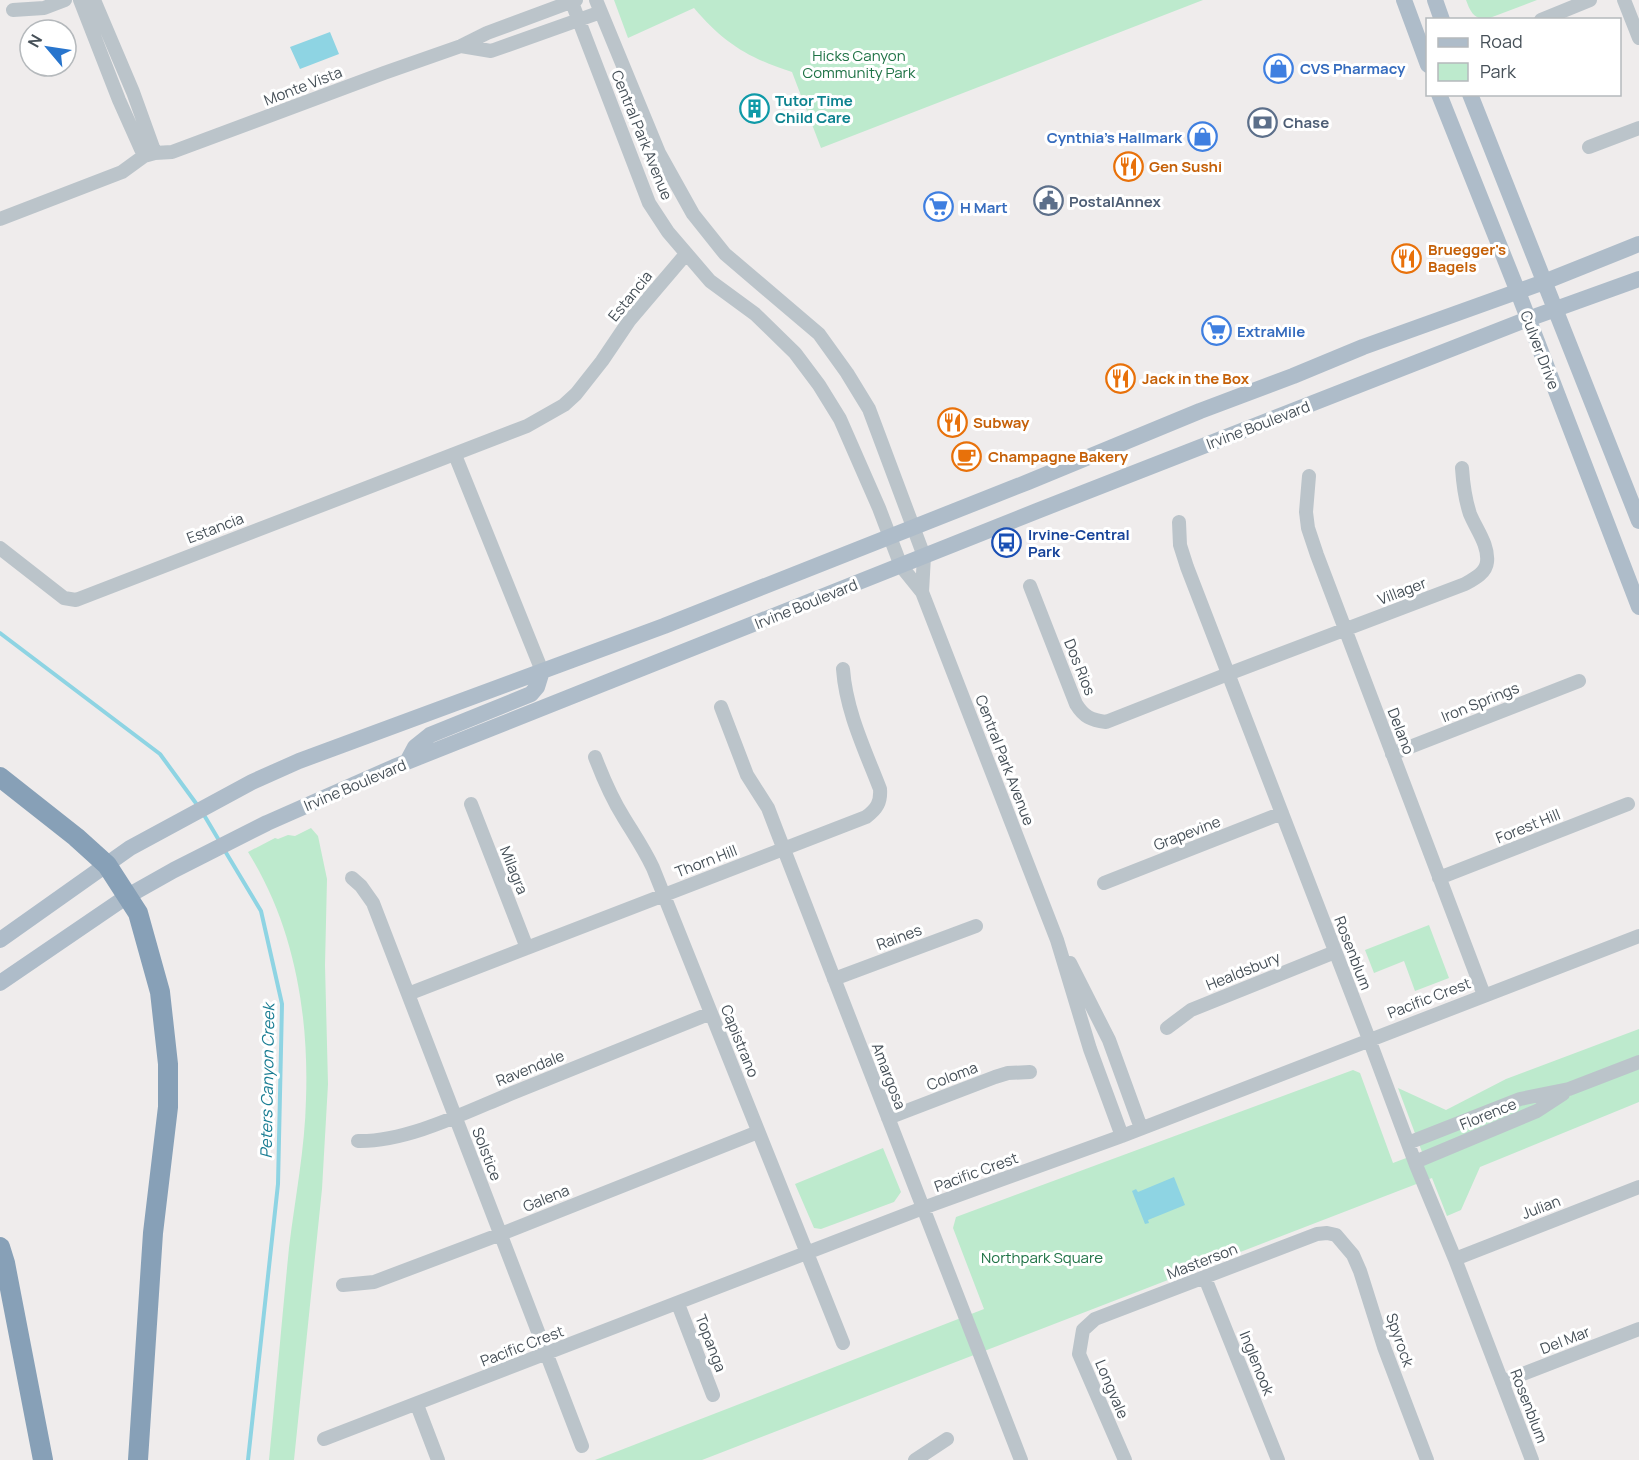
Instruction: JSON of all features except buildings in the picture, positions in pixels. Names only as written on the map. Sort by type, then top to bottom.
[{"type":"highway","points":[[0,777],[76,837],[107,865],[141,920],[160,992],[168,1064],[168,1107],[153,1233],[138,1460]]},
{"type":"highway","points":[[0,1247],[43,1460]]},
{"type":"main road","points":[[1404,0],[1426,59]]},
{"type":"main road","points":[[1435,0],[1441,18]]},
{"type":"main road","name":"Culver Drive","points":[[1440,96],[1639,607]]},
{"type":"main road","name":"Culver Drive","points":[[1471,96],[1639,521]]},
{"type":"main road","points":[[0,940],[130,848],[245,786],[299,761],[664,626],[1028,482],[1200,411],[1363,348],[1518,292],[1639,244]]},
{"type":"main road","name":"Irvine Boulevard","points":[[0,983],[126,897],[181,867],[267,823],[407,762],[1528,319],[1639,279]]},
{"type":"main road","points":[[407,762],[415,747],[430,735],[531,694],[537,687],[542,671]]},
{"type":"street","points":[[13,10],[44,8],[65,0]]},
{"type":"street","points":[[80,0],[119,100],[150,154]]},
{"type":"street","points":[[94,0],[133,92],[150,154]]},
{"type":"street","points":[[1546,18],[1590,0]]},
{"type":"street","points":[[1624,0],[1639,38]]},
{"type":"street","name":"Monte Vista","points":[[0,219],[122,172],[150,154],[172,152],[461,46],[487,33],[572,1]]},
{"type":"street","name":"Central Park Avenue","points":[[572,1],[649,203],[686,254],[710,281],[754,314],[795,353],[819,385],[840,419],[902,566],[922,592],[1057,940],[1090,1049],[1122,1136]]},
{"type":"street","name":"Monte Vista","points":[[461,46],[491,51],[578,20],[599,6]]},
{"type":"street","name":"Central Park Avenue","points":[[599,6],[659,153],[693,214],[725,254],[819,334],[869,409],[924,556],[922,592]]},
{"type":"street","points":[[1589,147],[1639,128]]},
{"type":"street","name":"Estancia","points":[[0,549],[64,598],[76,600],[527,426],[564,405],[602,361],[629,321],[686,254]]},
{"type":"street","points":[[455,454],[542,671]]},
{"type":"street","name":"Villager","points":[[1228,674],[1465,584],[1484,571],[1488,562],[1486,547],[1470,513],[1462,468]]},
{"type":"street","name":"Delano","points":[[1309,476],[1306,512],[1308,528],[1484,995]]},
{"type":"street","name":"Rosenblum","points":[[1179,522],[1180,545],[1186,567],[1532,1460]]},
{"type":"street","name":"Dos Rios","points":[[1030,586],[1076,704],[1083,715],[1093,721],[1106,722],[1228,674]]},
{"type":"street","name":"Thorn Hill","points":[[408,994],[866,817],[874,811],[880,800],[880,789],[850,711],[844,690],[843,669]]},
{"type":"street","name":"Iron Springs","points":[[1392,754],[1579,681]]},
{"type":"street","name":"Amargosa","points":[[721,707],[747,775],[768,808],[1021,1460]]},
{"type":"street","name":"Capistrano","points":[[595,757],[609,791],[641,842],[664,895],[843,1343]]},
{"type":"street","name":"Milagra","points":[[471,804],[527,948]]},
{"type":"street","name":"Forest Hill","points":[[1439,878],[1628,804]]},
{"type":"street","name":"Grapevine","points":[[1104,883],[1282,813]]},
{"type":"street","name":"Solstice","points":[[352,878],[373,903],[582,1446]]},
{"type":"street","name":"Raines","points":[[834,979],[976,926]]},
{"type":"street","name":"Pacific Crest","points":[[324,1439],[923,1208],[1122,1136],[1639,936]]},
{"type":"street","name":"Central Park Avenue","points":[[1057,940],[1109,1041],[1141,1128]]},
{"type":"street","name":"Healdsbury","points":[[1167,1028],[1191,1010],[1335,952]]},
{"type":"street","name":"Ravendale","points":[[358,1141],[397,1137],[455,1117],[711,1013]]},
{"type":"street","name":"Florence","points":[[1408,1143],[1520,1099],[1569,1089],[1639,1062]]},
{"type":"street","name":"Coloma","points":[[888,1118],[995,1077],[1008,1073],[1030,1072]]},
{"type":"street","name":"Florence","points":[[1415,1162],[1537,1111],[1569,1089]]},
{"type":"street","name":"Galena","points":[[343,1285],[374,1282],[758,1132]]},
{"type":"street","name":"Julian","points":[[1455,1258],[1639,1187]]},
{"type":"street","name":"Masterson","points":[[1083,1330],[1095,1319],[1317,1234],[1336,1235]]},
{"type":"street","name":"Spyrock","points":[[1336,1235],[1353,1255],[1360,1271],[1384,1347],[1427,1460]]},
{"type":"street","name":"Inglenook","points":[[1205,1278],[1278,1460]]},
{"type":"street","name":"Topanga","points":[[678,1304],[713,1395]]},
{"type":"street","name":"Del Mar","points":[[1502,1382],[1639,1329]]},
{"type":"street","name":"Longvale","points":[[1083,1330],[1079,1354],[1125,1460]]},
{"type":"street","points":[[417,1405],[438,1460]]},
{"type":"street","points":[[915,1460],[947,1439]]},
{"type":"green space","name":"Hicks Canyon Community Park","points":[[614,0],[1203,0],[821,148],[792,72],[762,61],[738,48],[716,31],[694,8],[628,38]]},
{"type":"green space","points":[[1466,0],[1537,0],[1490,18],[1479,18],[1471,11]]},
{"type":"green space","points":[[311,828],[318,836],[327,879],[325,965],[328,1084],[322,1189],[294,1460],[269,1460],[289,1248],[304,1136],[305,1035],[295,971],[287,940],[277,909],[248,852],[275,838],[295,836]]},
{"type":"green space","points":[[1429,925],[1449,978],[1415,991],[1404,961],[1374,973],[1365,950]]},
{"type":"green space","name":"Northpark Square","points":[[1639,1029],[1639,1102],[1480,1167],[1461,1210],[1447,1216],[1432,1178],[702,1460],[595,1460],[984,1309],[953,1228],[956,1217],[1353,1070],[1360,1073],[1393,1163],[1422,1152],[1398,1088],[1446,1110],[1506,1079]]},
{"type":"green space","points":[[883,1148],[901,1192],[894,1202],[821,1229],[814,1228],[795,1184]]},
{"type":"water","points":[[330,32],[339,54],[300,69],[290,47]]},
{"type":"water","points":[[1174,1177],[1185,1205],[1148,1220],[1149,1223],[1145,1224],[1132,1191],[1136,1189],[1138,1192]]},
{"type":"waterway","name":"Peters Canyon Creek","points":[[0,633],[160,754],[198,806]]},
{"type":"waterway","name":"Peters Canyon Creek","points":[[204,815],[220,842]]},
{"type":"waterway","name":"Peters Canyon Creek","points":[[225,851],[261,911],[282,1004],[278,1184],[248,1460]]},
{"type":"place","name":"CVS Pharmacy","points":[[1279,68]]},
{"type":"place","name":"Tutor Time Child Care","points":[[754,109]]},
{"type":"place","name":"Chase","points":[[1262,122]]},
{"type":"place","name":"Cynthia's Hallmark","points":[[1203,137]]},
{"type":"place","name":"Gen Sushi","points":[[1128,166]]},
{"type":"place","name":"PostalAnnex","points":[[1048,201]]},
{"type":"place","name":"H Mart","points":[[939,207]]},
{"type":"place","name":"Bruegger's Bagels","points":[[1407,258]]},
{"type":"place","name":"ExtraMile","points":[[1216,331]]},
{"type":"place","name":"Jack in the Box","points":[[1121,378]]},
{"type":"place","name":"Subway","points":[[952,422]]},
{"type":"place","name":"Champagne Bakery","points":[[967,456]]},
{"type":"place","name":"Irvine-Central Park","points":[[1007,543]]}]
